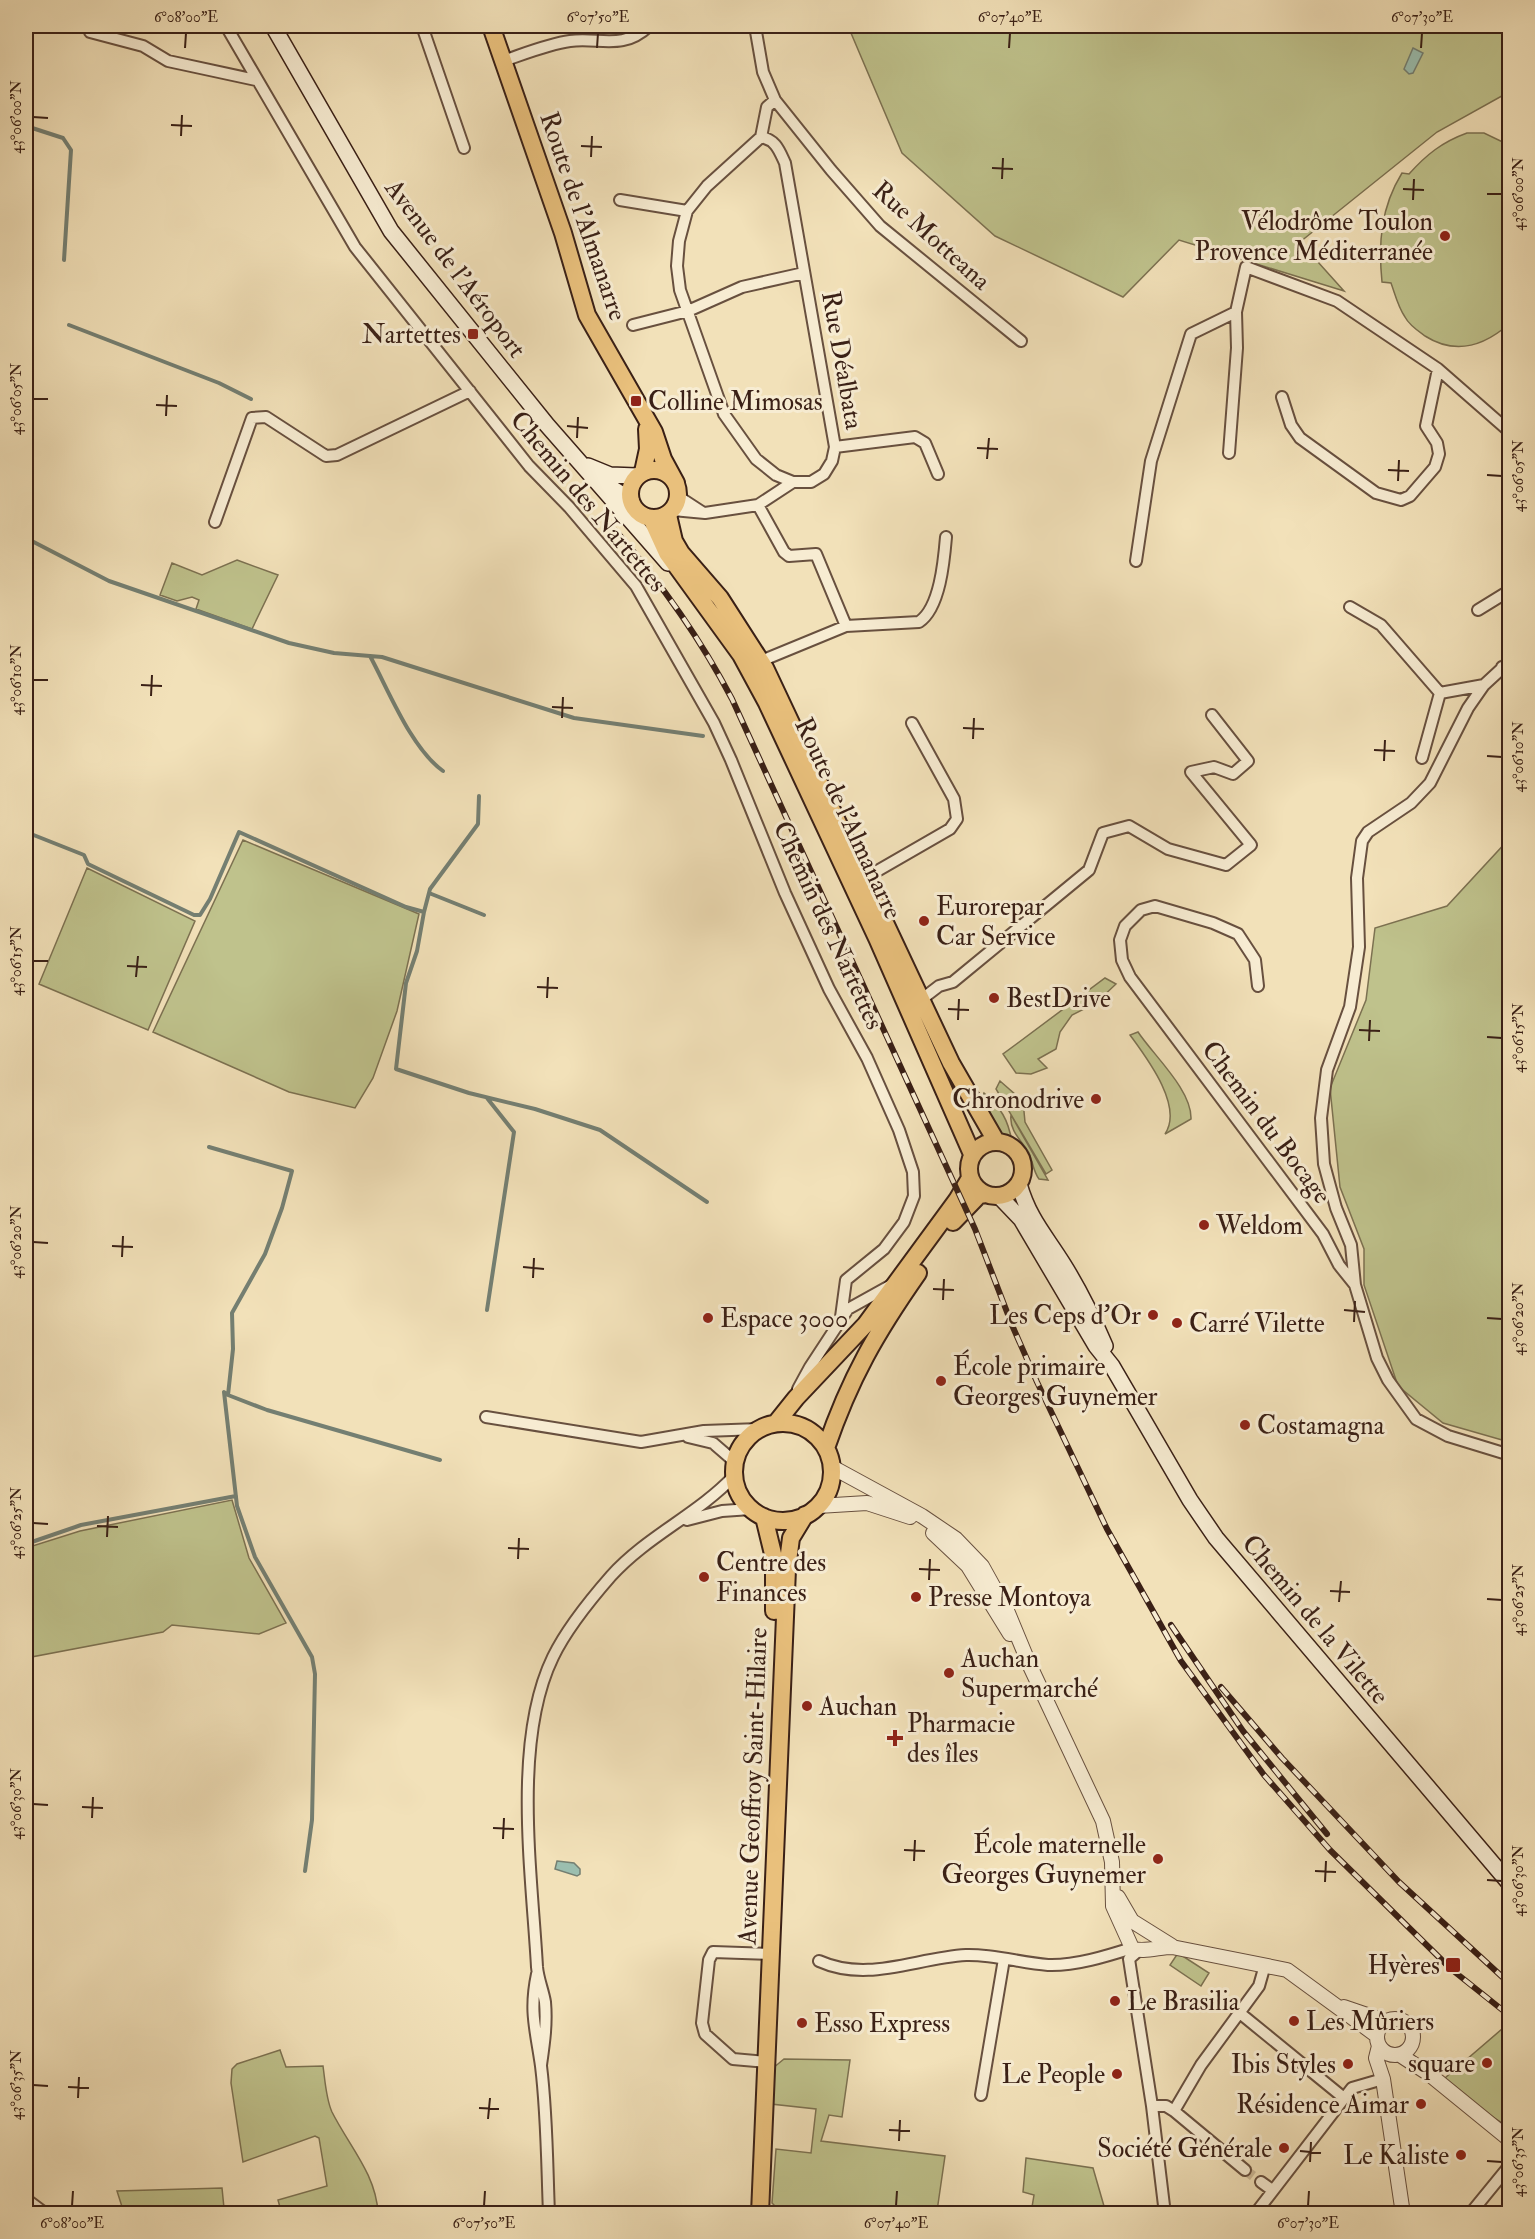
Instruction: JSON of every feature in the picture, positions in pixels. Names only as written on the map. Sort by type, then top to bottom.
[{"type":"main road","name":"Avenue de l'Aéroport","points":[[273,26],[391,231],[547,425],[696,594]]},
{"type":"main road","name":"Route de l'Almanarre","points":[[491,26],[562,233],[587,315],[654,432],[663,459],[674,541],[681,553],[720,598],[761,661],[951,1063],[996,1141]]},
{"type":"main road","name":"Route de l'Almanarre","points":[[630,500],[631,487],[640,474],[648,449],[644,416]]},
{"type":"main road","name":"Avenue de l'Aéroport","points":[[583,464],[610,475],[640,474]]},
{"type":"main road","points":[[630,500],[636,510],[669,505],[666,472],[651,470],[640,474]]},
{"type":"main road","name":"Avenue de l'Aéroport","points":[[597,479],[630,500]]},
{"type":"main road","name":"Route de l'Almanarre","points":[[669,505],[667,553],[741,655],[767,703],[877,938],[972,1155]]},
{"type":"main road","points":[[826,1448],[861,1361],[881,1325],[961,1212],[979,1196],[993,1195],[1007,1194],[1019,1184],[1023,1173],[1021,1158],[1011,1146],[996,1141],[982,1145],[972,1155],[968,1166],[974,1185],[993,1195]]},
{"type":"main road","points":[[776,1423],[796,1398],[866,1324],[970,1178]]},
{"type":"main road","name":"Chemin de la Vilette","points":[[1019,1184],[1035,1224],[1062,1263],[1096,1322],[1112,1366]]},
{"type":"main road","name":"Chemin de la Vilette","points":[[993,1195],[1021,1219],[1096,1346],[1112,1366],[1190,1500],[1216,1538],[1509,1884]]},
{"type":"main road","points":[[776,1423],[791,1424],[805,1428],[826,1448],[832,1467],[829,1488],[812,1511],[792,1520],[757,1513],[742,1500],[734,1469],[744,1443],[759,1429],[776,1423]]},
{"type":"main road","name":"Avenue Geoffroy Saint-Hilaire","points":[[766,1954],[788,1556],[791,1538],[812,1511]]},
{"type":"main road","name":"Avenue Geoffroy Saint-Hilaire","points":[[757,1513],[773,1549],[775,1568],[760,2214]]},
{"type":"main road","name":"Avenue Geoffroy Saint-Hilaire","points":[[751,2214],[762,2062]]},
{"type":"street","name":"Chemin des Nartettes","points":[[226,26],[355,247],[415,326],[529,466],[569,507],[622,569],[649,606],[731,760],[785,893],[829,989],[867,1058],[899,1130],[913,1172],[912,1204],[890,1243],[849,1276],[844,1288]]},
{"type":"street","points":[[422,26],[464,147]]},
{"type":"street","points":[[503,61],[570,40],[605,43],[627,39],[648,26]]},
{"type":"street","name":"Rue Motteana","points":[[755,26],[763,72],[775,100],[880,226],[1022,341]]},
{"type":"street","points":[[90,32],[143,46],[168,61],[256,80]]},
{"type":"street","points":[[775,100],[767,107],[761,137],[707,186],[687,211],[679,241],[677,266],[680,290],[724,414],[736,434],[756,459],[776,474],[793,482]]},
{"type":"street","name":"Rue Déalbata","points":[[669,505],[705,513],[758,505],[793,482],[811,482],[824,474],[832,461],[835,447],[785,163],[778,147],[769,139],[761,137]]},
{"type":"street","points":[[620,200],[687,211]]},
{"type":"street","points":[[1229,453],[1237,348],[1236,312],[1246,267],[1337,301],[1438,369],[1509,432]]},
{"type":"street","points":[[633,325],[688,311],[742,287],[804,273]]},
{"type":"street","points":[[1136,561],[1151,461],[1191,334],[1236,312]]},
{"type":"street","points":[[1282,397],[1291,425],[1300,438],[1376,493],[1401,500],[1410,496],[1435,467],[1439,454],[1437,443],[1426,426],[1438,369]]},
{"type":"street","points":[[215,522],[252,418],[266,417],[326,456],[337,455],[470,391]]},
{"type":"street","points":[[835,447],[915,437],[925,443],[938,474]]},
{"type":"street","points":[[758,505],[784,552],[789,556],[816,554],[843,614],[846,626]]},
{"type":"street","points":[[761,661],[846,626],[919,622],[926,617],[943,573],[946,537]]},
{"type":"street","points":[[1478,610],[1504,594],[1509,602]]},
{"type":"street","points":[[1350,607],[1381,625],[1440,693]]},
{"type":"street","points":[[1506,664],[1509,678]]},
{"type":"street","points":[[1355,1285],[1351,1245],[1336,1208],[1324,1164],[1321,1118],[1327,1071],[1350,1007],[1354,983],[1359,947],[1358,857],[1362,841],[1368,832],[1411,803],[1430,783],[1468,708],[1484,685],[1506,664]]},
{"type":"street","points":[[1440,693],[1484,685]]},
{"type":"street","points":[[1422,758],[1440,693]]},
{"type":"street","points":[[922,999],[939,986],[952,982],[1089,870],[1103,833],[1129,826],[1168,849],[1226,865],[1251,846],[1191,772],[1214,767],[1233,774],[1248,761],[1212,715]]},
{"type":"street","points":[[865,878],[950,829],[957,819],[954,799],[912,723]]},
{"type":"street","name":"Chemin du Bocage","points":[[1258,986],[1255,960],[1238,934],[1213,923],[1155,906],[1141,910],[1125,926],[1120,940],[1122,960],[1130,977],[1310,1215],[1355,1285],[1377,1358],[1388,1380],[1416,1419],[1448,1436],[1509,1455]]},
{"type":"street","points":[[796,1398],[810,1367],[841,1317],[859,1301],[897,1282]]},
{"type":"street","points":[[844,1288],[851,1298],[859,1301]]},
{"type":"street","points":[[841,1317],[844,1288]]},
{"type":"street","points":[[486,1417],[621,1440],[658,1441],[705,1431],[759,1429]]},
{"type":"street","points":[[549,2214],[541,2066],[545,2024],[544,2001],[538,1971],[528,1803],[530,1747],[538,1699],[553,1657],[576,1620],[612,1575],[647,1543],[715,1496],[734,1469],[713,1443],[682,1436]]},
{"type":"street","points":[[832,1467],[922,1516],[956,1539],[973,1555],[990,1578],[1103,1821],[1114,1883],[1116,1916],[1140,1942]]},
{"type":"street","points":[[812,1511],[857,1502],[879,1505],[924,1526],[968,1566],[1030,1666]]},
{"type":"street","points":[[681,1521],[722,1511],[757,1513]]},
{"type":"street","points":[[1140,1942],[1132,1954],[1130,1965],[1152,2106],[1165,2214]]},
{"type":"street","points":[[819,1961],[837,1969],[866,1972],[939,1957],[970,1955],[1058,1965],[1140,1942],[1265,1965],[1295,1974],[1334,2003],[1378,2041],[1383,2051],[1398,2055],[1429,2074],[1509,2140]]},
{"type":"street","points":[[762,2062],[741,2061],[725,2054],[705,2034],[702,2023],[709,1960],[713,1952],[766,1954]]},
{"type":"street","points":[[981,2095],[1004,1959]]},
{"type":"street","points":[[1174,2111],[1201,2065],[1241,2014],[1259,1986],[1265,1965]]},
{"type":"street","points":[[1334,2003],[1385,2021],[1399,2019],[1409,2024],[1413,2034],[1412,2044],[1429,2074]]},
{"type":"street","points":[[1241,2014],[1344,2098]]},
{"type":"street","points":[[1385,2021],[1378,2041],[1376,2058],[1383,2079],[1402,2214]]},
{"type":"street","points":[[1260,2212],[1272,2190],[1344,2098],[1360,2084],[1383,2079],[1398,2055],[1412,2044]]},
{"type":"street","points":[[1152,2106],[1166,2106],[1174,2111],[1245,2170]]},
{"type":"street","points":[[1489,2122],[1509,2128]]},
{"type":"street","points":[[1470,2214],[1509,2165]]},
{"type":"street","points":[[1261,2182],[1272,2190]]},
{"type":"street","points":[[26,2199],[46,2214]]},
{"type":"green space","points":[[848,26],[1509,26],[1509,92],[1437,132],[1300,242],[1344,291],[1179,240],[1123,297],[995,236],[902,153]]},
{"type":"green space","name":"Vélodrôme Toulon Provence Méditerranée","points":[[1467,133],[1484,133],[1509,145],[1509,324],[1490,338],[1458,346],[1436,342],[1411,325],[1399,305],[1391,283],[1382,282],[1380,253],[1385,212],[1402,173],[1409,174],[1435,150]]},
{"type":"green space","points":[[237,560],[278,575],[252,629],[196,609],[199,600],[192,597],[177,601],[160,595],[172,563],[202,575]]},
{"type":"green space","points":[[1509,839],[1509,1442],[1443,1423],[1398,1386],[1364,1285],[1364,1249],[1340,1187],[1330,1088],[1366,1000],[1375,928],[1447,906]]},
{"type":"green space","points":[[243,840],[419,914],[397,1011],[373,1078],[355,1108],[289,1092],[153,1032]]},
{"type":"green space","points":[[87,868],[195,921],[148,1030],[39,984]]},
{"type":"green space","points":[[1105,978],[1116,984],[1096,1003],[1072,1015],[1060,1032],[1056,1049],[1038,1059],[1047,1068],[1031,1074],[1016,1073],[1003,1054]]},
{"type":"green space","points":[[1138,1032],[1179,1085],[1190,1108],[1191,1119],[1165,1134],[1170,1123],[1170,1110],[1161,1082],[1130,1035]]},
{"type":"green space","points":[[1000,1081],[1023,1101],[1025,1122],[1052,1170],[1046,1174],[996,1089]]},
{"type":"green space","points":[[984,1093],[1003,1114],[1012,1142],[998,1136],[980,1105]]},
{"type":"green space","points":[[1011,1115],[1048,1180],[1039,1179],[1037,1176],[1029,1153],[1014,1131]]},
{"type":"green space","points":[[232,1500],[249,1558],[286,1623],[259,1634],[172,1625],[163,1632],[26,1658],[26,1548],[80,1531]]},
{"type":"green space","points":[[1178,1953],[1209,1973],[1201,1986],[1170,1965]]},
{"type":"green space","name":"square","points":[[1502,2029],[1509,2034],[1509,2120],[1502,2123],[1481,2110],[1445,2078]]},
{"type":"green space","points":[[280,2050],[286,2067],[323,2066],[330,2107],[367,2173],[378,2213],[273,2213],[281,2211],[278,2200],[327,2186],[319,2138],[315,2136],[243,2162],[231,2083],[232,2069],[237,2064]]},
{"type":"green space","points":[[784,2059],[850,2060],[842,2117],[829,2115],[821,2141],[945,2156],[937,2211],[906,2208],[905,2214],[778,2213],[778,2209],[772,2203],[776,2149],[811,2153],[816,2109],[771,2104],[773,2068]]},
{"type":"green space","points":[[1026,2158],[1093,2168],[1106,2213],[1031,2213],[1034,2195],[1023,2192]]},
{"type":"green space","points":[[222,2188],[224,2208],[244,2207],[245,2213],[124,2213],[117,2191]]},
{"type":"shaded area","points":[[1413,48],[1423,53],[1413,73],[1409,74],[1404,69]]},
{"type":"shaded area","points":[[557,1861],[574,1863],[580,1869],[580,1874],[577,1876],[555,1869]]},
{"type":"waterway","points":[[26,126],[63,138],[71,150],[64,260]]},
{"type":"waterway","points":[[69,325],[219,383],[251,399]]},
{"type":"waterway","points":[[26,538],[109,581],[289,643],[334,653],[382,657],[574,718],[703,736]]},
{"type":"waterway","points":[[370,656],[411,734],[431,761],[443,771]]},
{"type":"waterway","points":[[424,912],[430,889],[478,824],[479,796]]},
{"type":"waterway","points":[[26,832],[84,855],[88,864],[194,915],[200,915],[210,899],[239,832],[406,907],[424,912],[417,951],[406,983],[396,1069],[469,1093],[535,1109],[600,1130],[707,1202]]},
{"type":"waterway","points":[[429,893],[484,915]]},
{"type":"waterway","points":[[487,1098],[514,1132],[487,1310]]},
{"type":"waterway","points":[[209,1147],[292,1171],[282,1208],[265,1254],[232,1313],[233,1349],[228,1395],[224,1392],[237,1506],[255,1557],[312,1657],[315,1674],[312,1820],[305,1871]]},
{"type":"waterway","points":[[228,1395],[267,1410],[440,1460]]},
{"type":"waterway","points":[[26,1544],[81,1525],[236,1496]]},
{"type":"waterway","points":[[26,2211],[29,2214]]},
{"type":"tunnel","points":[[1245,2170],[1261,2182]]},
{"type":"railway","points":[[616,531],[679,612],[707,654],[732,699],[975,1229],[1037,1382],[1107,1529],[1181,1661],[1264,1775],[1330,1850],[1451,1969],[1510,2016]]},
{"type":"railway","points":[[1171,1625],[1243,1731],[1327,1834]]},
{"type":"railway","points":[[1221,1687],[1282,1758],[1399,1882],[1510,1984]]},
{"type":"place","name":"Vélodrôme Toulon Provence Méditerranée","points":[[1445,236]]},
{"type":"place","name":"Nartettes","points":[[473,334]]},
{"type":"place","name":"Colline Mimosas","points":[[636,401]]},
{"type":"place","name":"Eurorepar Car Service","points":[[924,921]]},
{"type":"place","name":"BestDrive","points":[[994,998]]},
{"type":"place","name":"Chronodrive","points":[[1096,1099]]},
{"type":"place","name":"Weldom","points":[[1204,1225]]},
{"type":"place","name":"Les Ceps d'Or","points":[[1153,1315]]},
{"type":"place","name":"Espace 3000","points":[[708,1318]]},
{"type":"place","name":"Carré Vilette","points":[[1177,1323]]},
{"type":"place","name":"École primaire Georges Guynemer","points":[[941,1381]]},
{"type":"place","name":"Costamagna","points":[[1245,1425]]},
{"type":"place","name":"Centre des Finances","points":[[704,1577]]},
{"type":"place","name":"Presse Montoya","points":[[916,1597]]},
{"type":"place","name":"Auchan Supermarché","points":[[949,1673]]},
{"type":"place","name":"Auchan","points":[[807,1706]]},
{"type":"place","name":"Pharmacie des îles","points":[[895,1738]]},
{"type":"place","name":"École maternelle Georges Guynemer","points":[[1158,1859]]},
{"type":"place","name":"Hyères","points":[[1453,1965]]},
{"type":"place","name":"Le Brasilia","points":[[1115,2001]]},
{"type":"place","name":"Les Mûriers","points":[[1294,2021]]},
{"type":"place","name":"Esso Express","points":[[802,2023]]},
{"type":"place","name":"square","points":[[1487,2063]]},
{"type":"place","name":"Ibis Styles","points":[[1348,2064]]},
{"type":"place","name":"Le People","points":[[1117,2074]]},
{"type":"place","name":"Résidence Aimar","points":[[1421,2104]]},
{"type":"place","name":"Société Générale","points":[[1284,2148]]},
{"type":"place","name":"Le Kaliste","points":[[1461,2155]]}]
